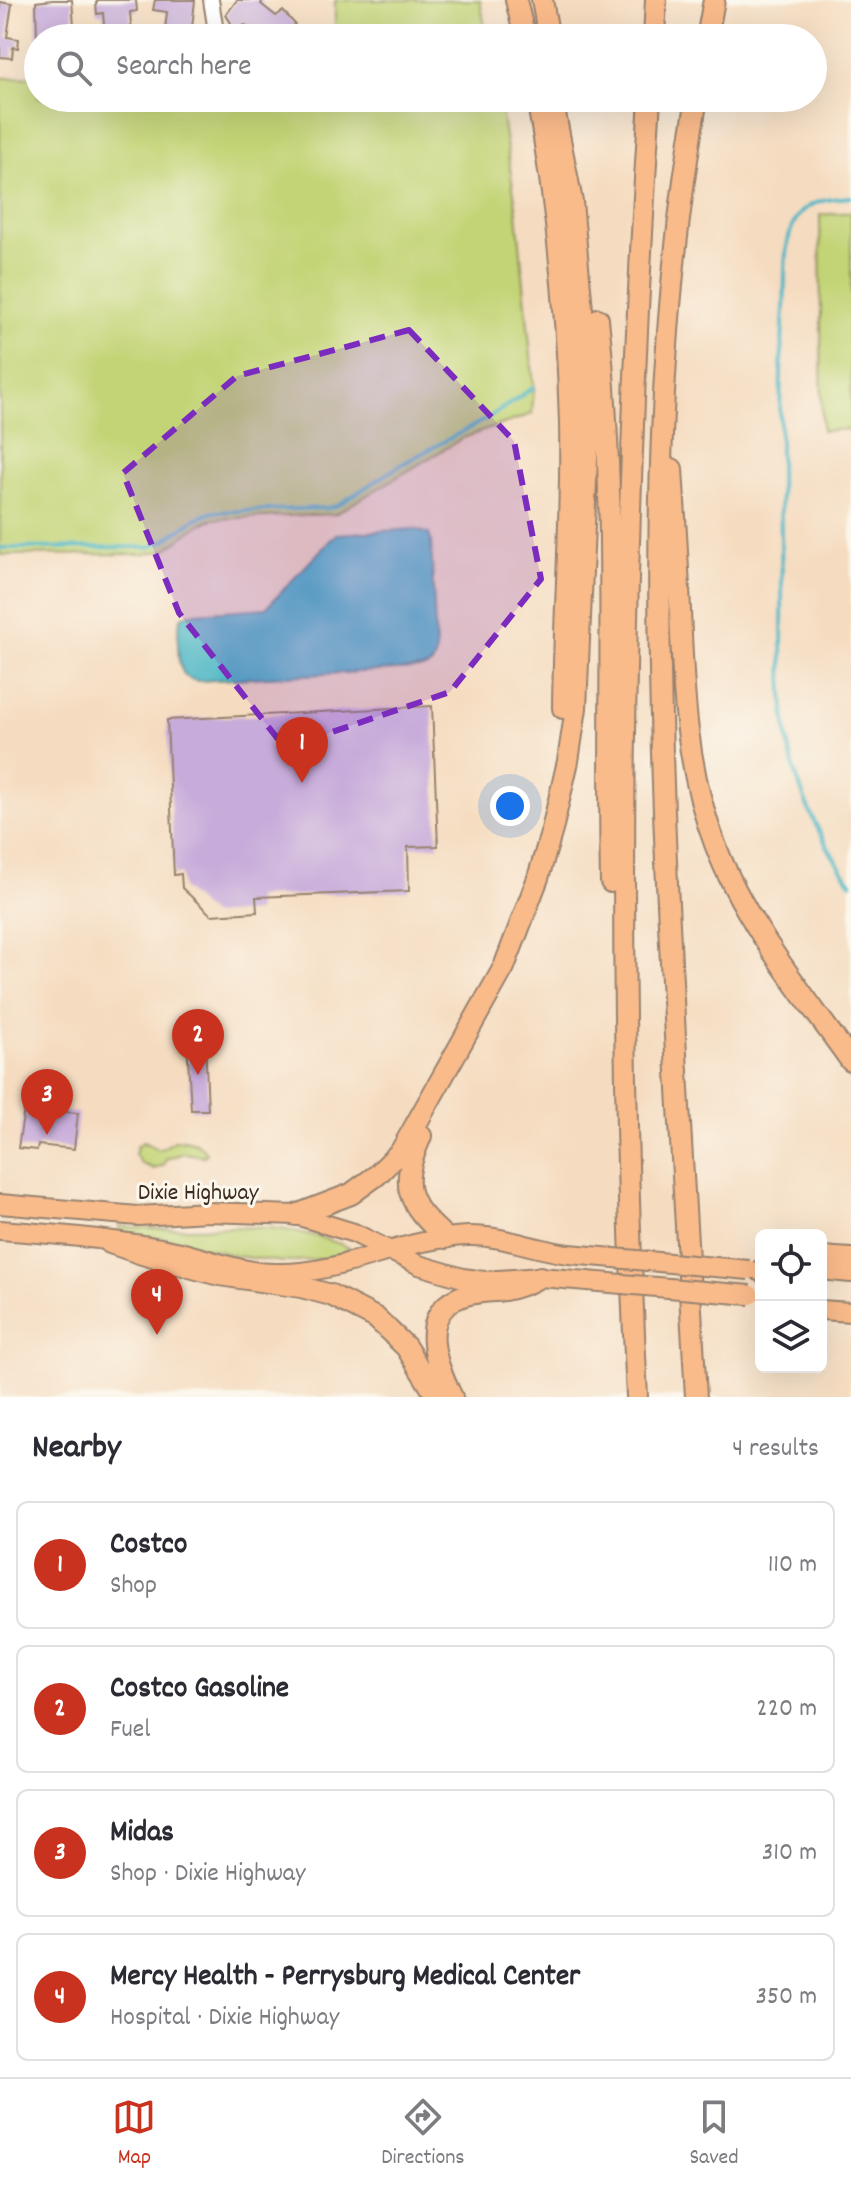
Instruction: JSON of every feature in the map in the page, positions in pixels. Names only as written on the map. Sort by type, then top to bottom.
[{"type":"highway","points":[[516,0],[522,24]]},
{"type":"highway","points":[[534,0],[538,24]]},
{"type":"highway","points":[[542,0],[546,24]]},
{"type":"highway","points":[[655,24],[656,0]]},
{"type":"highway","points":[[710,24],[714,0]]},
{"type":"highway","points":[[539,112],[564,286],[570,426],[562,778]]},
{"type":"highway","points":[[296,1215],[351,1194],[401,1151],[517,938],[549,842],[568,761],[576,708],[589,398],[577,247],[554,112]]},
{"type":"highway","points":[[564,112],[593,276],[607,424],[612,521],[609,763],[613,992],[633,1309]]},
{"type":"highway","points":[[637,1397],[627,1104],[624,881],[627,619],[636,350],[649,112]]},
{"type":"highway","points":[[694,112],[685,161],[666,353],[659,527],[663,784],[696,1397]]},
{"type":"highway","points":[[666,353],[683,684],[688,739],[700,799],[715,846],[786,983],[851,1079]]},
{"type":"highway","points":[[749,912],[851,1061]]},
{"type":"highway","points":[[446,1238],[425,1220],[413,1204],[408,1179],[412,1156],[461,1044]]},
{"type":"highway","points":[[110,1243],[219,1275],[301,1287],[331,1295],[376,1318],[406,1347],[437,1397]]},
{"type":"highway","points":[[827,1257],[851,1259]]},
{"type":"highway","points":[[452,1397],[436,1358],[432,1336],[440,1314],[459,1297],[507,1290],[540,1277]]},
{"type":"main road","name":"Dixie Highway","points":[[0,1204],[138,1216],[208,1212],[296,1215],[354,1233],[419,1265],[463,1278],[484,1281],[540,1277],[755,1296]]},
{"type":"main road","points":[[0,1216],[40,1220],[78,1211]]},
{"type":"main road","points":[[0,1230],[176,1251],[231,1267],[279,1273],[314,1270],[446,1238],[468,1236],[569,1254],[755,1270]]},
{"type":"main road","points":[[827,1271],[851,1273]]},
{"type":"main road","points":[[827,1310],[851,1312]]},
{"type":"lane","points":[[211,0],[215,24]]},
{"type":"highlighted area","points":[[409,330],[514,441],[541,579],[450,692],[285,748],[179,613],[123,473],[237,376]]},
{"type":"green space","points":[[335,0],[480,0],[484,24],[335,24]]},
{"type":"green space","points":[[24,77],[24,112],[501,112],[517,213],[534,387],[532,414],[463,438],[335,514],[213,519],[165,550],[144,554],[0,555],[0,78]]},
{"type":"green space","points":[[851,212],[851,429],[822,431],[820,215]]},
{"type":"green space","points":[[175,1141],[197,1144],[207,1153],[204,1156],[184,1153],[166,1159],[164,1165],[154,1169],[142,1164],[135,1155],[137,1146],[143,1142],[159,1150]]},
{"type":"green space","points":[[119,1226],[268,1228],[327,1239],[358,1252],[333,1258],[284,1262],[236,1256],[176,1240],[119,1231]]},
{"type":"water","points":[[414,529],[429,534],[431,541],[436,651],[430,665],[415,669],[198,681],[183,672],[178,647],[182,616],[266,608],[336,534]]},
{"type":"building","points":[[72,0],[74,24],[37,24],[36,2]]},
{"type":"building","points":[[98,0],[136,0],[137,11],[130,12],[131,24],[104,24],[103,13],[97,14]]},
{"type":"building","points":[[155,0],[195,0],[192,24],[166,24],[167,12],[153,10]]},
{"type":"building","points":[[237,0],[263,0],[261,4],[276,16],[283,11],[295,24],[230,24],[226,15]]},
{"type":"building","points":[[0,2],[12,4],[7,37],[19,39],[18,48],[13,47],[12,58],[0,57]]},
{"type":"building","points":[[432,706],[438,846],[408,847],[409,891],[256,897],[257,912],[211,915],[182,888],[181,874],[174,875],[167,720]]},
{"type":"building","points":[[205,1040],[208,1110],[191,1110],[187,1041]]},
{"type":"building","points":[[24,1109],[78,1113],[74,1149],[38,1145],[37,1150],[18,1148]]},
{"type":"waterway","points":[[851,197],[811,205],[799,215],[790,232],[785,265],[780,448],[782,670],[790,752],[806,804],[822,837],[851,883]]},
{"type":"waterway","points":[[0,548],[150,547],[195,519],[214,512],[328,508],[338,505],[404,463],[490,417],[534,387]]},
{"type":"place","name":"Costco","points":[[302,783]]},
{"type":"place","name":"Costco Gasoline","points":[[198,1075]]},
{"type":"place","name":"Midas","points":[[47,1135]]},
{"type":"place","name":"Mercy Health - Perrysburg Medical Center","points":[[157,1335]]}]
